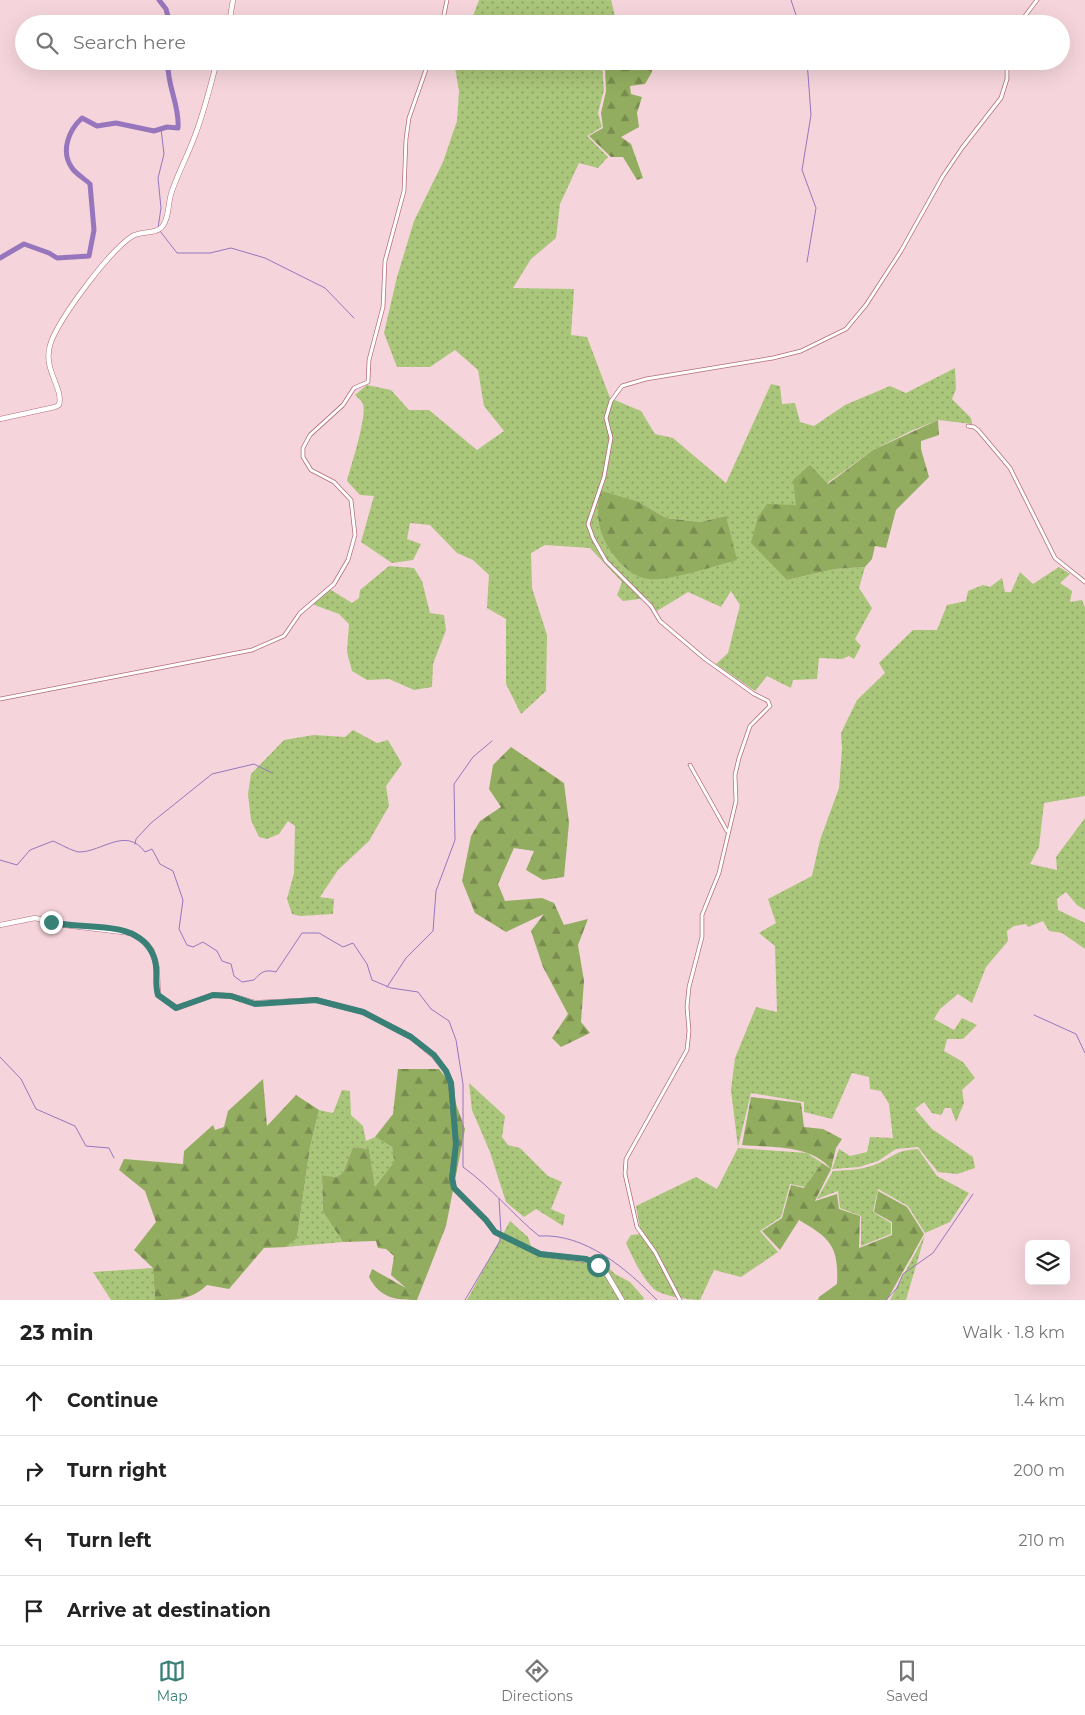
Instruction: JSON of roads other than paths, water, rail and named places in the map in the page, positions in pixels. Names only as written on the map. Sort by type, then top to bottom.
[{"type":"street","points":[[230,15],[233,0]]},
{"type":"street","points":[[444,15],[447,0]]},
{"type":"street","points":[[1026,15],[1037,0]]},
{"type":"street","points":[[0,419],[55,408],[59,405],[59,395],[48,359],[51,341],[79,298],[125,241],[137,233],[159,229],[164,224],[171,194],[198,128],[214,70]]},
{"type":"street","points":[[0,699],[252,650],[284,636],[300,613],[338,579],[348,560],[354,540],[353,507],[342,489],[311,470],[304,457],[303,448],[310,435],[344,405],[354,388],[368,382],[369,360],[383,306],[385,260],[404,191],[406,139],[409,118],[426,70]]},
{"type":"street","points":[[680,1300],[655,1252],[637,1227],[625,1174],[626,1159],[687,1050],[690,1031],[687,1007],[689,987],[702,937],[701,924],[719,873],[736,801],[735,775],[750,726],[770,706],[768,701],[754,694],[705,659],[665,626],[645,600],[606,561],[592,538],[588,524],[604,477],[611,438],[606,418],[611,401],[622,386],[801,351],[846,329],[866,305],[901,251],[943,176],[1001,98],[1007,79],[1007,70]]},
{"type":"street","points":[[968,426],[974,426],[978,430],[1010,468],[1055,558],[1085,582]]},
{"type":"street","points":[[690,765],[692,772],[728,832]]},
{"type":"street","points":[[0,925],[35,918],[64,925],[131,933],[146,943],[152,951],[157,968],[158,995],[176,1008],[213,995],[231,996],[255,1004],[316,1000],[363,1012],[411,1037],[437,1059],[451,1083],[456,1144],[452,1178],[454,1188],[486,1220],[495,1232],[540,1254],[593,1261],[604,1272],[622,1300]]},
{"type":"waterway","points":[[159,0],[166,9],[168,15]]},
{"type":"waterway","points":[[791,0],[796,15]]},
{"type":"waterway","points":[[0,258],[24,244],[57,258],[89,256],[94,230],[90,184],[74,170],[68,161],[66,148],[70,135],[73,128],[82,118],[97,126],[116,123],[154,131],[167,127],[178,128],[177,111],[168,70]]},
{"type":"waterway","points":[[807,262],[816,208],[802,170],[811,115],[808,70]]},
{"type":"waterway","points":[[158,228],[161,208],[158,178],[164,154],[161,129]]},
{"type":"waterway","points":[[160,231],[177,253],[210,253],[231,248],[265,258],[325,288],[354,318]]},
{"type":"waterway","points":[[387,987],[406,958],[433,931],[436,891],[455,840],[454,784],[473,757],[492,741]]},
{"type":"waterway","points":[[135,844],[136,839],[151,823],[212,774],[254,764],[272,773]]},
{"type":"waterway","points":[[0,860],[17,865],[30,850],[53,841],[79,852],[122,841],[130,841],[138,845],[145,852],[152,849],[160,864],[173,871],[183,900],[179,929],[187,945],[193,947],[203,942],[217,951],[222,961],[231,964],[234,976],[242,982],[254,980],[266,971],[276,972],[302,933],[319,933],[343,947],[353,943],[367,964],[372,980],[391,988],[418,992],[431,1009],[449,1021],[456,1040],[463,1084],[463,1167],[483,1183],[539,1236],[573,1240],[604,1255],[632,1276],[657,1300]]},
{"type":"waterway","points":[[1034,1015],[1076,1034],[1085,1053]]},
{"type":"waterway","points":[[0,1057],[21,1079],[36,1109],[75,1126],[86,1146],[109,1148],[114,1158]]},
{"type":"waterway","points":[[886,1300],[897,1288],[903,1274],[933,1253],[973,1194]]},
{"type":"waterway","points":[[499,1199],[501,1232]]},
{"type":"waterway","points":[[465,1300],[500,1241],[500,1236]]}]
